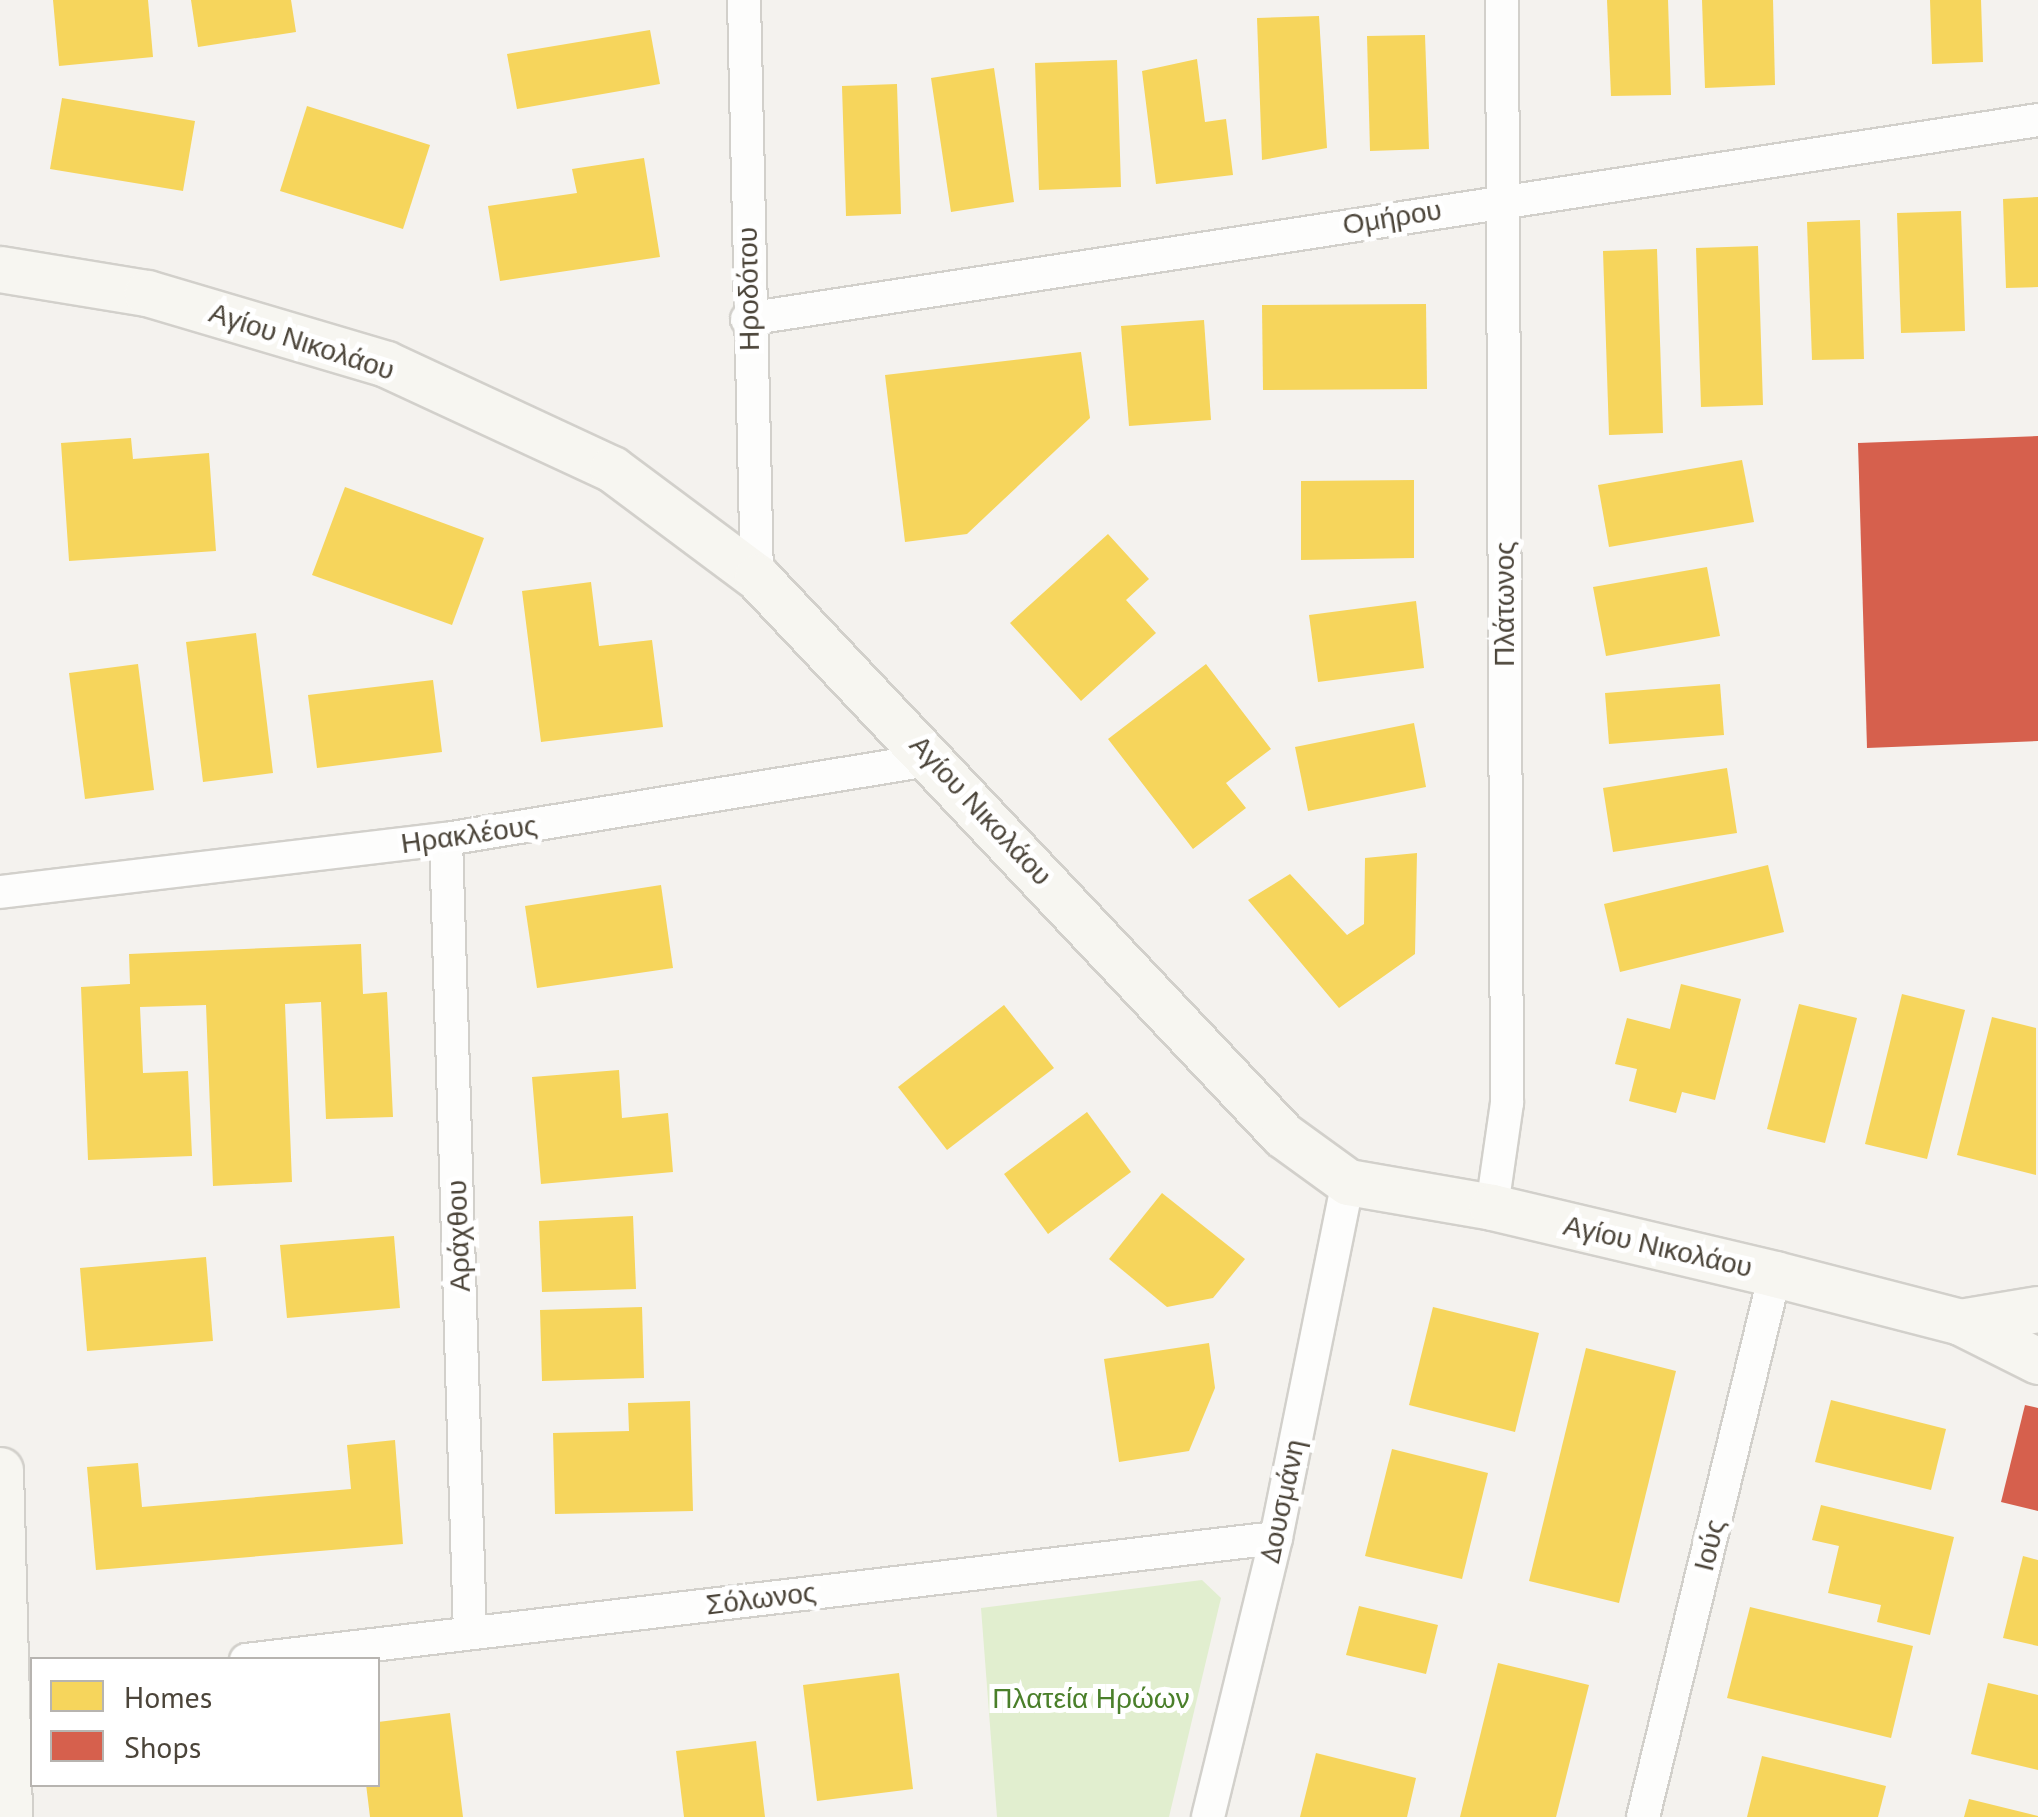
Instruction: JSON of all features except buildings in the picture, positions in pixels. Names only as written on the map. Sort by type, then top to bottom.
[{"type":"street","name":"Ηροδότου","points":[[744,0],[746,319],[757,577]]},
{"type":"street","name":"Πλάτωνος","points":[[1492,1208],[1506,1103],[1502,0]]},
{"type":"street","name":"Ομήρου","points":[[746,319],[1502,199],[2038,120]]},
{"type":"street","name":"Αγίου Νικολάου","points":[[0,269],[147,293],[386,364],[612,469],[757,577],[935,758],[1284,1134],[1348,1182],[1492,1208],[1775,1274],[1960,1322],[2038,1361]]},
{"type":"street","name":"Ηρακλέους","points":[[0,892],[446,838],[935,758]]},
{"type":"street","name":"Αράχθου","points":[[446,838],[470,1633]]},
{"type":"street","name":"Δουσμάνη","points":[[1208,1817],[1276,1538],[1348,1182]]},
{"type":"street","name":"Ιούς","points":[[1644,1817],[1775,1274]]},
{"type":"street","name":"Αγίου Νικολάου","points":[[1960,1322],[2038,1310]]},
{"type":"street","points":[[0,1470],[13,1687],[9,1817]]},
{"type":"street","name":"Σόλωνος","points":[[271,1657],[1276,1538]]},
{"type":"green space","name":"Πλατεία Ηρώων","points":[[1202,1580],[1221,1598],[1169,1817],[997,1817],[981,1608]]}]
